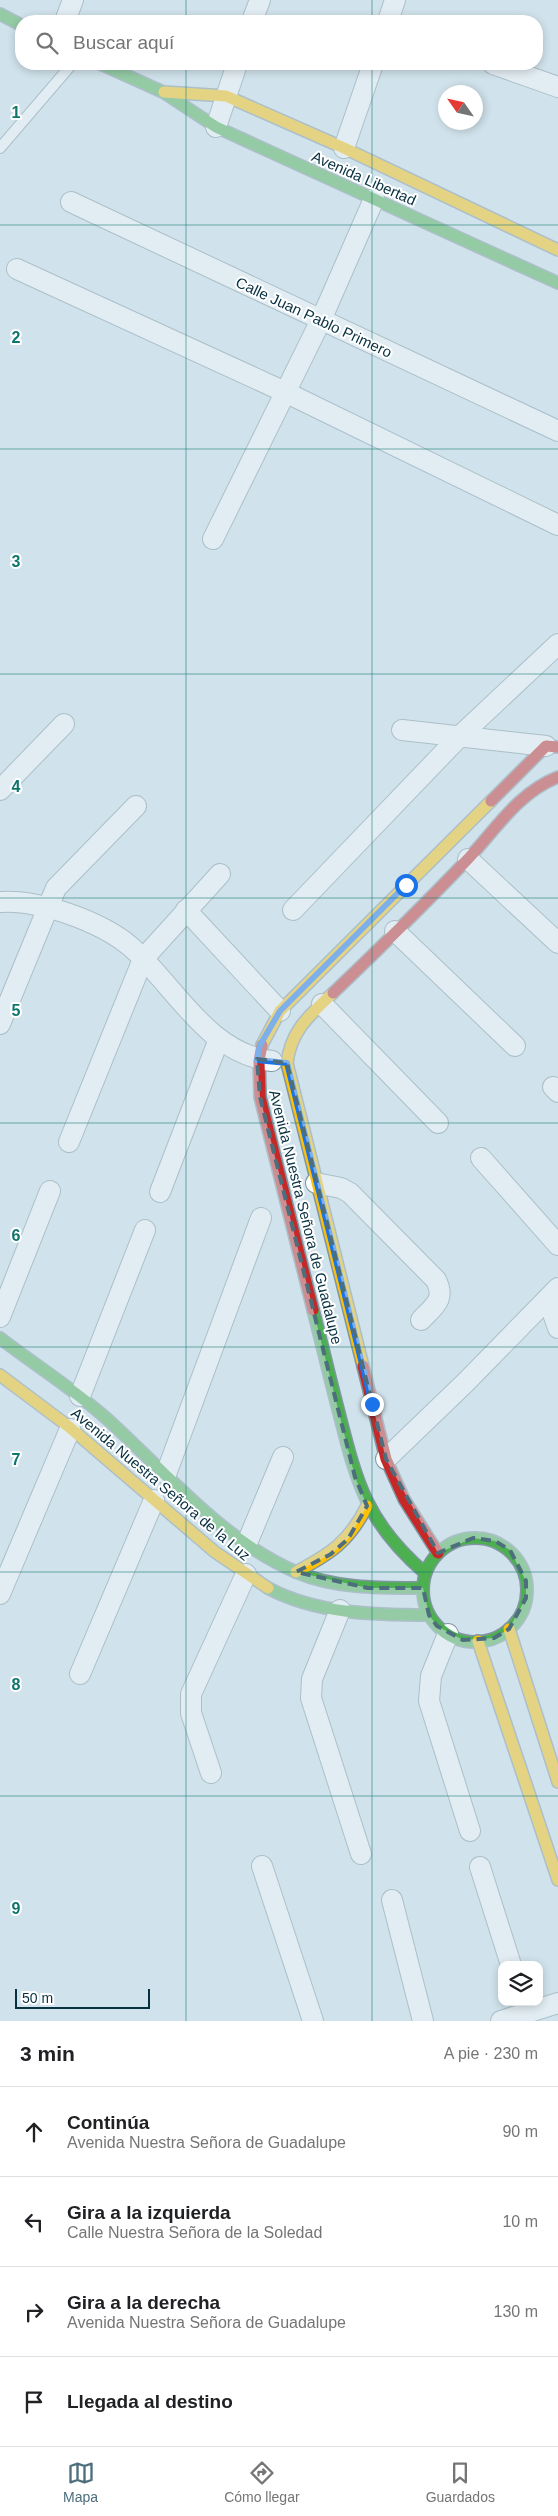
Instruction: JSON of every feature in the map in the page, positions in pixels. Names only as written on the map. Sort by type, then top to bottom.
[{"type":"street","points":[[67,15],[73,0]]},
{"type":"street","points":[[254,15],[260,0]]},
{"type":"street","points":[[390,15],[396,0]]},
{"type":"street","points":[[0,14],[15,22]]},
{"type":"street","name":"Avenida Libertad","points":[[115,70],[163,92],[216,127],[558,283]]},
{"type":"street","points":[[216,127],[235,70]]},
{"type":"street","points":[[344,148],[372,70]]},
{"type":"street","points":[[510,70],[558,87]]},
{"type":"street","name":"Avenida Libertad","points":[[163,92],[226,96],[344,148],[558,250]]},
{"type":"street","points":[[213,539],[321,320],[374,199]]},
{"type":"street","name":"Calle Juan Pablo Primero","points":[[71,202],[558,431]]},
{"type":"street","points":[[17,269],[285,392],[558,525]]},
{"type":"street","points":[[294,910],[461,735],[558,644]]},
{"type":"street","points":[[0,790],[64,724]]},
{"type":"street","points":[[402,730],[552,746]]},
{"type":"street","name":"Avenida Nuestra Señora de Guadalupe","points":[[425,1573],[407,1558],[385,1535],[366,1506],[355,1477],[260,1097],[257,1060],[260,1045],[280,1011],[552,746]]},
{"type":"street","name":"Avenida Nuestra Señora de Guadalupe","points":[[438,1553],[404,1499],[386,1459],[287,1063],[289,1048],[302,1024],[468,858],[523,799],[554,782]]},
{"type":"street","points":[[0,1024],[47,908],[61,880],[136,806]]},
{"type":"street","points":[[468,858],[558,943]]},
{"type":"street","points":[[69,1142],[143,959],[220,874]]},
{"type":"street","points":[[0,902],[47,908],[104,930],[129,946],[143,959],[219,1039],[257,1060],[287,1063]]},
{"type":"street","points":[[186,910],[280,1011]]},
{"type":"street","points":[[395,931],[515,1046]]},
{"type":"street","points":[[322,1004],[438,1122]]},
{"type":"street","points":[[160,1192],[219,1039]]},
{"type":"street","points":[[481,1158],[558,1245]]},
{"type":"street","points":[[316,1182],[341,1188],[350,1193],[436,1280],[441,1293],[439,1300],[421,1320]]},
{"type":"street","points":[[0,1317],[50,1191]]},
{"type":"street","points":[[166,1474],[261,1218]]},
{"type":"street","points":[[80,1396],[145,1230]]},
{"type":"street","points":[[386,1459],[553,1294]]},
{"type":"street","points":[[553,1294],[558,1328]]},
{"type":"street","name":"Avenida Nuestra Señora de la Luz","points":[[0,1338],[80,1396],[220,1523],[247,1543],[296,1572],[318,1579],[368,1588],[423,1588]]},
{"type":"street","name":"Avenida Nuestra Señora de la Luz","points":[[0,1375],[70,1429],[206,1544],[246,1574],[288,1597],[340,1610],[403,1616],[429,1615]]},
{"type":"street","points":[[0,1594],[70,1429]]},
{"type":"street","points":[[247,1543],[283,1457]]},
{"type":"street","points":[[80,1674],[154,1500]]},
{"type":"street","points":[[296,1572],[331,1554],[348,1539],[358,1524],[366,1506]]},
{"type":"street","points":[[473,1538],[495,1541],[510,1550],[521,1564],[526,1581],[526,1598],[520,1615],[509,1629],[494,1638],[478,1641],[463,1640],[448,1634],[437,1626],[429,1615],[424,1602],[423,1588],[425,1573],[438,1553],[453,1543],[473,1538]]},
{"type":"street","points":[[211,1772],[192,1713],[191,1694],[246,1574]]},
{"type":"street","points":[[340,1610],[312,1678],[311,1698],[361,1854]]},
{"type":"street","points":[[509,1629],[558,1782]]},
{"type":"street","points":[[448,1634],[431,1676],[429,1701],[470,1831]]},
{"type":"street","points":[[478,1641],[523,1770],[558,1880]]},
{"type":"street","points":[[262,1866],[313,2021]]},
{"type":"street","points":[[480,1866],[510,1961]]},
{"type":"street","points":[[392,1900],[423,2021]]},
{"type":"street","points":[[501,2021],[558,2002]]},
{"type":"lane","points":[[0,148],[67,70]]},
{"type":"highlighted area","points":[[257,1059],[287,1063],[386,1459],[438,1553],[473,1538],[495,1541],[510,1550],[526,1581],[526,1598],[509,1629],[494,1638],[463,1640],[437,1626],[429,1615],[423,1588],[368,1588],[296,1572],[331,1554],[348,1539],[367,1506],[355,1477],[260,1097]]},
{"type":"traffic: fast","points":[[0,14],[15,22]]},
{"type":"traffic: fast","points":[[114,70],[163,92],[216,127],[558,283]]},
{"type":"traffic: fast","points":[[313,1310],[352,1461],[367,1501],[390,1537],[405,1555],[425,1573]]},
{"type":"traffic: fast","points":[[0,1338],[93,1407],[218,1523],[268,1558],[296,1572],[327,1582],[343,1585],[423,1588]]},
{"type":"traffic: fast","points":[[475,1538],[495,1542],[504,1547],[518,1561],[523,1570],[527,1590],[523,1610],[518,1619],[504,1633],[495,1638],[475,1642],[455,1638],[446,1633],[432,1619],[427,1610],[423,1590],[427,1570],[432,1561],[446,1547],[455,1542],[475,1538]]},
{"type":"traffic: fast","points":[[268,1588],[287,1597],[326,1608],[367,1613],[429,1615]]},
{"type":"traffic: slow","points":[[164,92],[226,96],[344,148],[558,250]]},
{"type":"traffic: slow","points":[[262,1045],[280,1011],[491,801]]},
{"type":"traffic: slow","points":[[333,993],[309,1016],[297,1032],[289,1051],[287,1063],[363,1366]]},
{"type":"traffic: slow","points":[[0,1375],[68,1426],[215,1552],[268,1588]]},
{"type":"traffic: slow","points":[[296,1572],[338,1546],[353,1529],[367,1506]]},
{"type":"traffic: slow","points":[[509,1629],[558,1782]]},
{"type":"traffic: slow","points":[[478,1641],[558,1880]]},
{"type":"traffic: jam","points":[[491,801],[546,746],[558,747]]},
{"type":"traffic: jam","points":[[333,993],[450,878],[519,803],[543,784],[558,777]]},
{"type":"traffic: jam","points":[[262,1045],[259,1061],[260,1097],[313,1310]]},
{"type":"traffic: jam","points":[[363,1366],[386,1459],[404,1499],[438,1553]]},
{"type":"route","points":[[372,1404],[287,1063],[257,1060],[260,1045],[280,1011],[406,885]]}]
